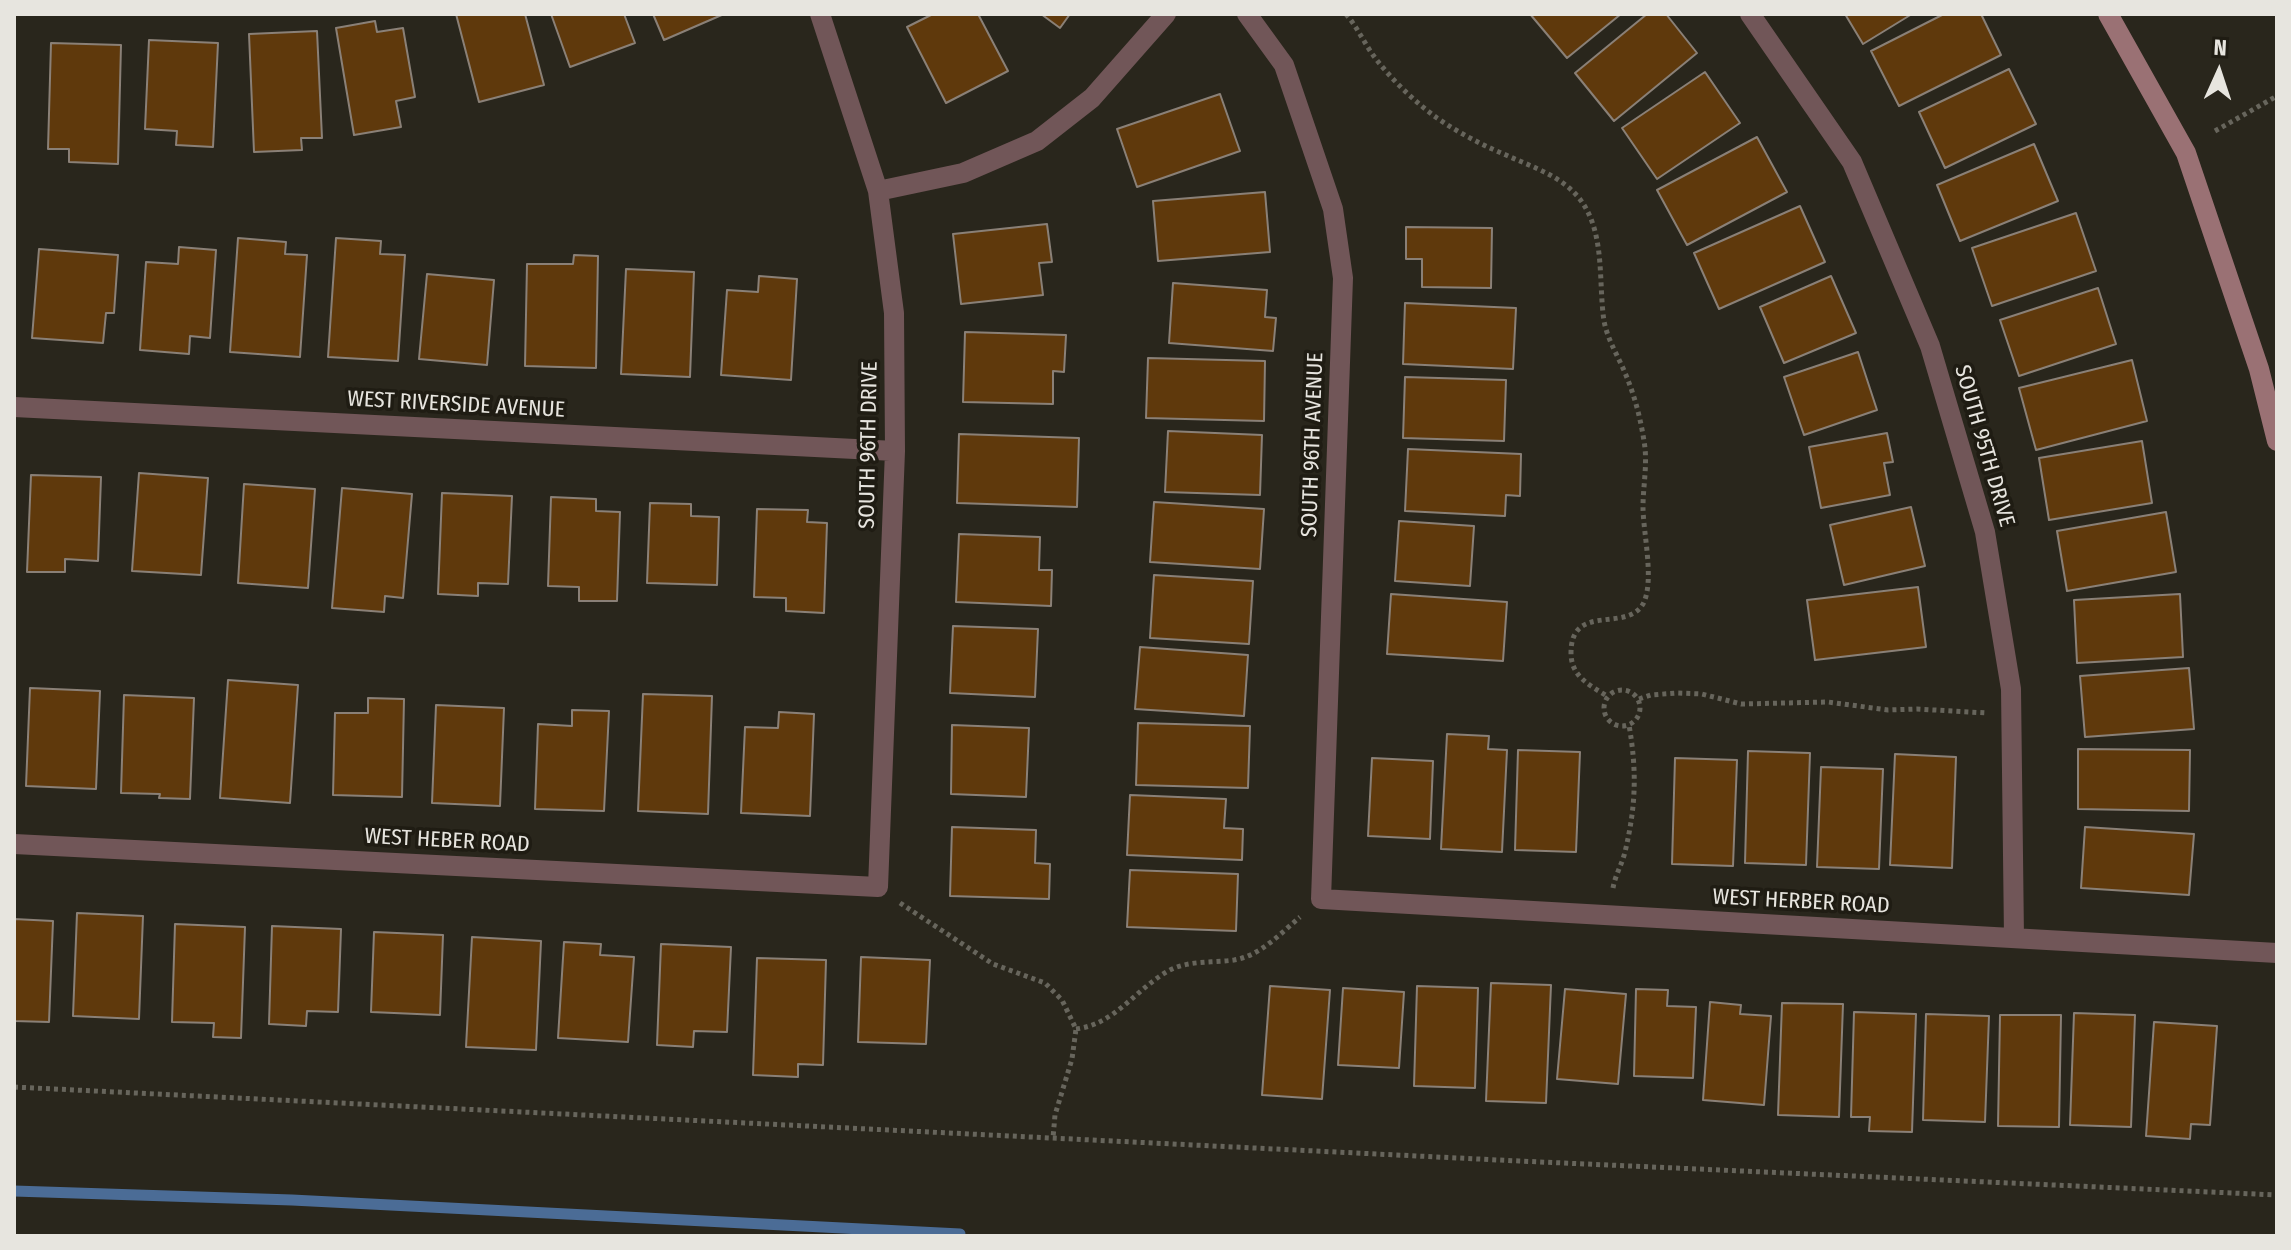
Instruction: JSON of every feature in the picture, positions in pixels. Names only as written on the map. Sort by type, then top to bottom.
[{"type":"street","name":"SOUTH 96TH DRIVE","points":[[820,14],[878,191],[894,313],[895,451],[878,887]]},
{"type":"street","points":[[878,191],[963,173],[1037,141],[1092,98],[1166,14]]},
{"type":"street","name":"SOUTH 96TH AVENUE","points":[[1247,14],[1284,65],[1333,209],[1343,278],[1321,899]]},
{"type":"street","name":"SOUTH 95TH DRIVE","points":[[1750,14],[1852,162],[1930,346],[1985,532],[2011,689],[2014,938]]},
{"type":"street","points":[[2110,16],[2186,153],[2259,369],[2277,441]]},
{"type":"street","name":"WEST RIVERSIDE AVENUE","points":[[14,407],[895,451]]},
{"type":"street","name":"WEST HEBER ROAD","points":[[14,844],[878,887]]},
{"type":"street","name":"WEST HERBER ROAD","points":[[1321,899],[2277,953]]},
{"type":"path","points":[[1346,14],[1376,59],[1407,94],[1470,138],[1551,176],[1578,197],[1589,215],[1601,268],[1604,320],[1637,403],[1645,444],[1643,503],[1648,562],[1643,604],[1630,615],[1587,623],[1577,632],[1571,645],[1571,664],[1578,675],[1607,696]]},
{"type":"path","points":[[2215,131],[2277,96]]},
{"type":"path","points":[[1623,689],[1635,694],[1641,704],[1639,716],[1629,725],[1617,725],[1607,718],[1604,708],[1607,696],[1623,689]]},
{"type":"path","points":[[1639,699],[1651,695],[1702,694],[1741,704],[1828,702],[1888,710],[2011,714]]},
{"type":"path","points":[[1611,916],[1613,884],[1622,864],[1635,807],[1635,758],[1629,725]]},
{"type":"path","points":[[878,887],[993,964],[1045,983],[1062,1000],[1076,1029],[1072,1059],[1055,1115],[1053,1138]]},
{"type":"path","points":[[1076,1029],[1089,1027],[1114,1015],[1170,969],[1200,961],[1236,960],[1261,949],[1321,899]]},
{"type":"path","points":[[14,1087],[2277,1195]]},
{"type":"building","points":[[456,14],[525,14],[544,85],[479,102]]},
{"type":"building","points":[[551,14],[624,14],[635,43],[570,67]]},
{"type":"building","points":[[653,14],[724,14],[664,40]]},
{"type":"building","points":[[933,14],[978,14],[1008,71],[946,103],[907,27]]},
{"type":"building","points":[[1041,14],[1070,14],[1060,28]]},
{"type":"building","points":[[1530,14],[1621,14],[1567,58]]},
{"type":"building","points":[[1647,14],[1666,14],[1697,53],[1614,121],[1575,73]]},
{"type":"building","points":[[1845,14],[1912,14],[1863,44]]},
{"type":"building","points":[[1944,14],[1981,14],[2001,55],[1899,106],[1871,51]]},
{"type":"building","points":[[375,21],[377,32],[403,28],[415,97],[396,101],[401,127],[354,135],[336,28]]},
{"type":"building","points":[[317,31],[322,138],[301,138],[302,150],[254,152],[249,34]]},
{"type":"building","points":[[149,40],[218,43],[213,147],[176,145],[177,131],[145,129]]},
{"type":"building","points":[[51,43],[121,45],[118,164],[69,162],[69,149],[48,149]]},
{"type":"building","points":[[2009,69],[2036,124],[1945,168],[1919,112]]},
{"type":"building","points":[[1705,72],[1740,123],[1657,179],[1622,128]]},
{"type":"building","points":[[1220,94],[1240,151],[1137,187],[1117,129]]},
{"type":"building","points":[[1757,137],[1787,192],[1687,245],[1657,190]]},
{"type":"building","points":[[2034,144],[2058,201],[1960,241],[1937,185]]},
{"type":"building","points":[[1265,192],[1270,252],[1158,261],[1153,201]]},
{"type":"building","points":[[1800,206],[1825,262],[1719,309],[1694,253]]},
{"type":"building","points":[[2076,213],[2096,271],[1992,306],[1972,248]]},
{"type":"building","points":[[1047,224],[1052,262],[1039,263],[1043,295],[961,304],[953,234]]},
{"type":"building","points":[[1406,227],[1492,228],[1491,288],[1422,287],[1422,259],[1406,259]]},
{"type":"building","points":[[238,238],[286,242],[285,254],[307,255],[300,357],[230,352]]},
{"type":"building","points":[[336,238],[381,241],[380,254],[405,255],[398,361],[328,357]]},
{"type":"building","points":[[179,247],[216,250],[210,338],[190,336],[189,354],[140,350],[146,262],[178,264]]},
{"type":"building","points":[[39,249],[118,255],[114,313],[106,313],[103,343],[32,338]]},
{"type":"building","points":[[574,255],[598,256],[596,368],[525,366],[527,264],[573,264]]},
{"type":"building","points":[[626,269],[694,272],[690,377],[621,374]]},
{"type":"building","points":[[427,274],[494,280],[487,365],[419,359]]},
{"type":"building","points":[[759,276],[797,279],[791,380],[721,375],[727,290],[758,292]]},
{"type":"building","points":[[1831,276],[1856,333],[1784,363],[1760,307]]},
{"type":"building","points":[[1173,283],[1267,290],[1265,317],[1276,318],[1273,351],[1169,343]]},
{"type":"building","points":[[2098,288],[2116,344],[2019,376],[2000,320]]},
{"type":"building","points":[[1405,303],[1516,308],[1513,369],[1403,364]]},
{"type":"building","points":[[965,332],[1066,335],[1064,372],[1053,371],[1053,404],[963,402]]},
{"type":"building","points":[[1858,352],[1877,410],[1804,435],[1784,377]]},
{"type":"building","points":[[1148,358],[1265,361],[1264,421],[1146,418]]},
{"type":"building","points":[[2132,360],[2147,421],[2036,450],[2019,388]]},
{"type":"building","points":[[1405,377],[1506,380],[1504,441],[1403,438]]},
{"type":"building","points":[[1168,431],[1262,435],[1260,495],[1165,492]]},
{"type":"building","points":[[1887,433],[1893,462],[1884,463],[1890,495],[1821,508],[1809,447]]},
{"type":"building","points":[[959,434],[1079,438],[1077,507],[957,503]]},
{"type":"building","points":[[2142,441],[2152,503],[2049,520],[2039,458]]},
{"type":"building","points":[[1408,449],[1521,454],[1520,496],[1506,495],[1505,516],[1405,511]]},
{"type":"building","points":[[139,473],[208,478],[201,575],[132,571]]},
{"type":"building","points":[[31,475],[101,477],[98,561],[65,559],[65,572],[27,572]]},
{"type":"building","points":[[244,484],[315,489],[308,588],[238,583]]},
{"type":"building","points":[[342,488],[412,494],[403,598],[385,596],[384,612],[332,608]]},
{"type":"building","points":[[442,493],[512,496],[508,584],[478,583],[478,596],[438,594]]},
{"type":"building","points":[[551,497],[596,499],[596,511],[620,512],[617,601],[579,601],[579,587],[548,586]]},
{"type":"building","points":[[1154,502],[1264,509],[1260,569],[1150,562]]},
{"type":"building","points":[[650,503],[691,504],[691,516],[719,517],[717,585],[647,583]]},
{"type":"building","points":[[1911,507],[1925,566],[1844,585],[1830,525]]},
{"type":"building","points":[[757,509],[808,510],[807,522],[827,523],[824,613],[786,611],[786,598],[754,597]]},
{"type":"building","points":[[2166,512],[2176,572],[2067,591],[2057,531]]},
{"type":"building","points":[[1399,521],[1474,526],[1470,586],[1395,581]]},
{"type":"building","points":[[959,534],[1040,537],[1039,570],[1052,570],[1051,606],[956,602]]},
{"type":"building","points":[[1154,575],[1253,581],[1249,644],[1150,638]]},
{"type":"building","points":[[1918,587],[1926,647],[1815,660],[1807,600]]},
{"type":"building","points":[[1391,594],[1507,602],[1503,661],[1387,654]]},
{"type":"building","points":[[2180,594],[2183,657],[2077,663],[2074,600]]},
{"type":"building","points":[[953,626],[1038,629],[1035,697],[950,693]]},
{"type":"building","points":[[1140,647],[1248,655],[1244,716],[1135,709]]},
{"type":"building","points":[[2189,668],[2194,729],[2085,737],[2080,676]]},
{"type":"building","points":[[228,680],[298,685],[290,803],[220,798]]},
{"type":"building","points":[[30,688],[100,691],[96,789],[26,786]]},
{"type":"building","points":[[643,694],[712,696],[708,814],[638,811]]},
{"type":"building","points":[[124,695],[194,698],[190,799],[121,793]]},
{"type":"building","points":[[368,698],[404,699],[402,797],[333,795],[335,713],[368,713]]},
{"type":"building","points":[[436,705],[504,708],[500,806],[432,803]]},
{"type":"building","points":[[572,710],[609,711],[604,811],[535,809],[538,724],[572,726]]},
{"type":"building","points":[[779,712],[814,714],[810,816],[741,813],[745,727],[778,728]]},
{"type":"building","points":[[1138,723],[1250,726],[1248,788],[1136,785]]},
{"type":"building","points":[[952,725],[1029,728],[1026,797],[951,794]]},
{"type":"building","points":[[1447,734],[1489,736],[1488,749],[1507,750],[1502,852],[1441,849]]},
{"type":"building","points":[[2078,749],[2190,750],[2189,811],[2078,809]]},
{"type":"building","points":[[1518,750],[1580,752],[1576,852],[1515,850]]},
{"type":"building","points":[[1748,751],[1810,753],[1806,865],[1745,863]]},
{"type":"building","points":[[1895,754],[1956,757],[1952,868],[1890,865]]},
{"type":"building","points":[[1372,758],[1433,761],[1430,839],[1368,836]]},
{"type":"building","points":[[1675,758],[1737,760],[1733,866],[1672,864]]},
{"type":"building","points":[[1821,767],[1883,769],[1879,869],[1817,867]]},
{"type":"building","points":[[1130,795],[1226,799],[1224,828],[1243,829],[1242,860],[1127,855]]},
{"type":"building","points":[[952,827],[1036,830],[1035,863],[1050,864],[1049,899],[950,896]]},
{"type":"building","points":[[2085,827],[2194,834],[2189,895],[2081,888]]},
{"type":"building","points":[[1130,870],[1238,874],[1236,931],[1127,927]]},
{"type":"building","points":[[77,913],[143,916],[139,1019],[73,1016]]},
{"type":"building","points":[[14,919],[53,921],[49,1022],[14,1021]]},
{"type":"building","points":[[175,924],[245,927],[241,1038],[213,1037],[214,1023],[172,1022]]},
{"type":"building","points":[[272,926],[341,929],[338,1012],[307,1011],[306,1026],[269,1024]]},
{"type":"building","points":[[374,932],[443,935],[440,1015],[371,1012]]},
{"type":"building","points":[[472,937],[541,941],[536,1050],[466,1047]]},
{"type":"building","points":[[564,942],[601,944],[600,955],[634,957],[628,1042],[558,1038]]},
{"type":"building","points":[[661,944],[731,947],[727,1032],[694,1031],[693,1047],[657,1045]]},
{"type":"building","points":[[861,957],[930,960],[926,1044],[858,1042]]},
{"type":"building","points":[[757,958],[826,960],[823,1065],[798,1064],[798,1077],[753,1075]]},
{"type":"building","points":[[1491,983],[1551,985],[1546,1103],[1486,1101]]},
{"type":"building","points":[[1270,986],[1330,990],[1322,1099],[1262,1095]]},
{"type":"building","points":[[1417,986],[1478,988],[1475,1088],[1414,1086]]},
{"type":"building","points":[[1343,988],[1404,992],[1399,1068],[1338,1065]]},
{"type":"building","points":[[1565,989],[1626,994],[1618,1084],[1557,1079]]},
{"type":"building","points":[[1636,989],[1668,990],[1667,1006],[1696,1007],[1693,1078],[1634,1076]]},
{"type":"building","points":[[1710,1002],[1741,1005],[1740,1014],[1771,1016],[1764,1105],[1703,1100]]},
{"type":"building","points":[[1782,1003],[1843,1004],[1839,1117],[1778,1115]]},
{"type":"building","points":[[1854,1012],[1916,1014],[1912,1132],[1869,1131],[1870,1117],[1851,1117]]},
{"type":"building","points":[[2074,1013],[2135,1015],[2131,1127],[2070,1125]]},
{"type":"building","points":[[1926,1014],[1989,1016],[1985,1122],[1923,1120]]},
{"type":"building","points":[[2000,1015],[2061,1015],[2059,1127],[1998,1126]]},
{"type":"building","points":[[2154,1022],[2217,1026],[2210,1125],[2191,1124],[2190,1139],[2146,1136]]},
{"type":"waterway","points":[[14,1191],[292,1200],[960,1234]]}]
